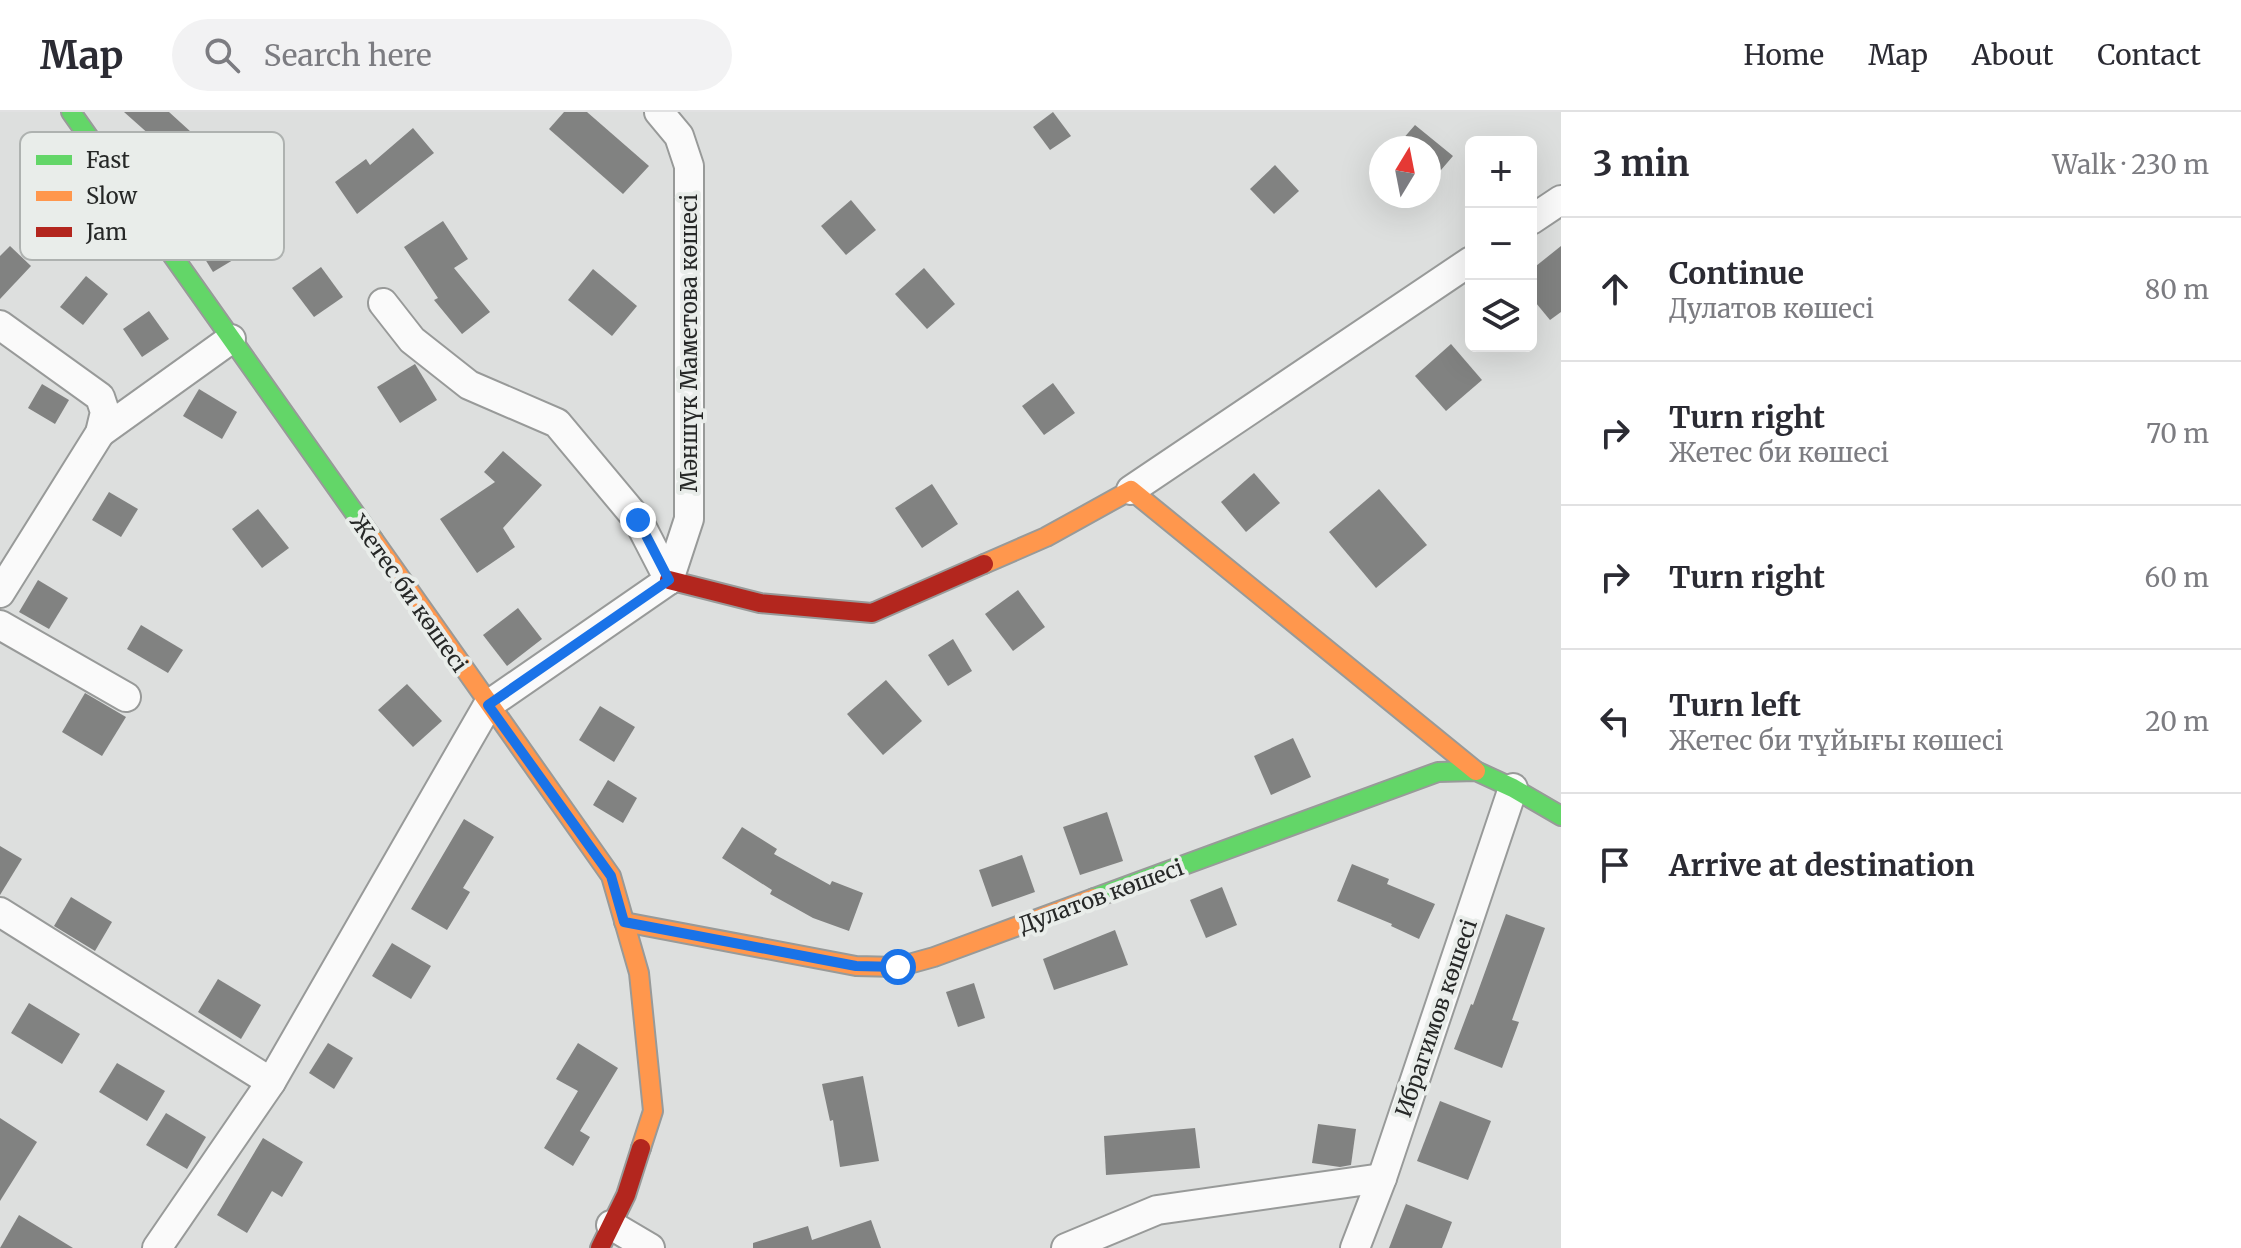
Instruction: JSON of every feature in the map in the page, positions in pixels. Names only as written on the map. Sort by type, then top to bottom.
[{"type":"street","name":"Жетес би көшесі","points":[[71,112],[85,132]]},
{"type":"street","name":"Мәншүк Маметова көшесі","points":[[659,112],[679,136],[689,166],[689,519],[669,580]]},
{"type":"street","points":[[1537,216],[1561,200]]},
{"type":"street","name":"Жетес би көшесі","points":[[175,260],[611,876],[639,973],[653,1111],[626,1195],[605,1237]]},
{"type":"street","points":[[383,303],[412,340],[469,385],[557,423],[638,520],[669,580],[760,603],[872,613],[1046,537],[1131,490],[1465,265]]},
{"type":"street","points":[[0,325],[100,397],[105,412],[100,433],[0,593]]},
{"type":"street","points":[[100,433],[231,339]]},
{"type":"street","points":[[1131,490],[1476,771]]},
{"type":"street","points":[[157,1248],[271,1082],[488,705],[669,580]]},
{"type":"street","points":[[0,625],[126,697]]},
{"type":"street","name":"Дулатов көшесі","points":[[624,922],[856,966],[898,967],[934,957],[1438,772],[1476,771],[1561,816]]},
{"type":"street","name":"Ибрагимов көшесі","points":[[1355,1248],[1382,1178],[1513,788]]},
{"type":"street","points":[[0,912],[271,1082]]},
{"type":"street","points":[[1066,1248],[1157,1210],[1382,1178]]},
{"type":"street","points":[[605,1237],[650,1248]]},
{"type":"building","points":[[124,112],[169,112],[191,132],[146,132]]},
{"type":"building","points":[[564,112],[587,112],[649,166],[623,194],[549,129]]},
{"type":"building","points":[[1053,112],[1071,136],[1050,150],[1033,127]]},
{"type":"building","points":[[1415,125],[1428,136],[1405,136]]},
{"type":"building","points":[[413,128],[434,153],[357,214],[335,182],[366,159],[370,165]]},
{"type":"building","points":[[1441,146],[1453,156],[1441,170]]},
{"type":"building","points":[[1275,165],[1299,191],[1274,214],[1250,189]]},
{"type":"building","points":[[851,200],[876,230],[846,255],[821,226]]},
{"type":"building","points":[[443,221],[468,259],[454,268],[490,312],[462,334],[434,300],[438,298],[404,247]]},
{"type":"building","points":[[10,246],[20,256],[20,260],[31,266],[0,299],[0,256]]},
{"type":"building","points":[[1561,246],[1561,312],[1550,320],[1537,304],[1537,265]]},
{"type":"building","points":[[206,260],[233,260],[213,272]]},
{"type":"building","points":[[321,267],[343,297],[314,317],[292,288]]},
{"type":"building","points":[[924,268],[955,304],[927,329],[895,294]]},
{"type":"building","points":[[593,269],[637,306],[612,336],[568,300]]},
{"type":"building","points":[[86,276],[108,294],[83,325],[60,307]]},
{"type":"building","points":[[149,311],[169,339],[142,357],[123,329]]},
{"type":"building","points":[[1451,344],[1482,380],[1446,411],[1415,376]]},
{"type":"building","points":[[415,364],[437,400],[400,423],[377,387]]},
{"type":"building","points":[[1053,383],[1075,413],[1044,435],[1022,406]]},
{"type":"building","points":[[42,384],[69,400],[55,424],[28,408]]},
{"type":"building","points":[[199,389],[237,412],[222,439],[183,416]]},
{"type":"building","points":[[503,451],[542,485],[503,528],[515,547],[477,573],[440,519],[495,482],[484,472]]},
{"type":"building","points":[[1254,473],[1280,503],[1246,532],[1221,502]]},
{"type":"building","points":[[932,484],[958,524],[922,548],[895,508]]},
{"type":"building","points":[[1379,489],[1427,545],[1376,588],[1329,532]]},
{"type":"building","points":[[109,492],[138,509],[121,537],[92,520]]},
{"type":"building","points":[[258,509],[289,548],[262,568],[232,529]]},
{"type":"building","points":[[38,580],[68,598],[49,629],[19,612]]},
{"type":"building","points":[[1018,590],[1045,627],[1013,651],[985,614]]},
{"type":"building","points":[[518,608],[542,639],[507,666],[483,635]]},
{"type":"building","points":[[141,625],[183,650],[168,673],[127,649]]},
{"type":"building","points":[[953,639],[972,671],[948,686],[928,655]]},
{"type":"building","points":[[886,680],[922,721],[883,755],[847,714]]},
{"type":"building","points":[[407,684],[442,721],[413,747],[378,710]]},
{"type":"building","points":[[85,693],[126,717],[102,756],[62,732]]},
{"type":"building","points":[[600,706],[635,727],[614,762],[579,740]]},
{"type":"building","points":[[1293,738],[1311,777],[1271,795],[1254,756]]},
{"type":"building","points":[[608,780],[637,798],[623,823],[593,805]]},
{"type":"building","points":[[1107,812],[1123,861],[1080,875],[1063,827]]},
{"type":"building","points":[[464,819],[494,837],[463,888],[470,892],[447,930],[411,909]]},
{"type":"building","points":[[742,827],[777,849],[774,854],[830,885],[832,881],[863,893],[849,931],[813,918],[770,894],[772,890],[722,858]]},
{"type":"building","points":[[0,846],[22,859],[0,895]]},
{"type":"building","points":[[1022,855],[1035,892],[992,907],[979,870]]},
{"type":"building","points":[[1352,864],[1389,879],[1387,884],[1435,904],[1419,939],[1337,901]]},
{"type":"building","points":[[1222,887],[1237,925],[1206,938],[1190,900]]},
{"type":"building","points":[[71,897],[112,922],[95,951],[54,926]]},
{"type":"building","points":[[1506,914],[1545,928],[1512,1020],[1519,1022],[1502,1068],[1454,1049]]},
{"type":"building","points":[[1115,930],[1128,965],[1054,990],[1043,959]]},
{"type":"building","points":[[392,943],[431,966],[411,999],[372,976]]},
{"type":"building","points":[[218,979],[261,1005],[241,1039],[198,1012]]},
{"type":"building","points":[[974,983],[985,1018],[958,1027],[946,992]]},
{"type":"building","points":[[29,1003],[80,1034],[62,1064],[11,1033]]},
{"type":"building","points":[[328,1043],[353,1058],[334,1089],[309,1073]]},
{"type":"building","points":[[578,1043],[618,1068],[580,1131],[590,1137],[573,1166],[544,1148],[578,1091],[556,1079]]},
{"type":"building","points":[[117,1063],[165,1091],[147,1121],[99,1092]]},
{"type":"building","points":[[863,1076],[879,1161],[840,1167],[833,1120],[830,1121],[822,1084]]},
{"type":"building","points":[[1440,1101],[1491,1121],[1468,1180],[1417,1161]]},
{"type":"building","points":[[166,1113],[206,1137],[187,1169],[146,1145]]},
{"type":"building","points":[[0,1118],[37,1142],[0,1201]]},
{"type":"building","points":[[1318,1124],[1356,1129],[1351,1165],[1340,1167],[1312,1163]]},
{"type":"building","points":[[1195,1128],[1200,1168],[1106,1175],[1104,1136]]},
{"type":"building","points":[[263,1138],[303,1162],[282,1197],[272,1191],[247,1233],[217,1215]]},
{"type":"building","points":[[1406,1204],[1452,1222],[1442,1248],[1389,1248]]},
{"type":"building","points":[[19,1215],[73,1248],[0,1248]]},
{"type":"building","points":[[871,1220],[881,1248],[753,1248],[753,1243],[808,1226],[812,1240]]},
{"type":"traffic: fast","points":[[71,112],[85,132]]},
{"type":"traffic: fast","points":[[176,260],[373,539]]},
{"type":"traffic: fast","points":[[1094,898],[1438,772],[1476,771],[1561,816]]},
{"type":"traffic: slow","points":[[984,564],[1046,537],[1131,490],[1476,771]]},
{"type":"traffic: slow","points":[[373,539],[611,876],[639,973],[653,1111],[641,1148]]},
{"type":"traffic: slow","points":[[624,922],[856,966],[898,967],[934,957],[1094,898]]},
{"type":"traffic: jam","points":[[669,580],[760,603],[872,613],[984,564]]},
{"type":"traffic: jam","points":[[600,1248],[626,1195],[641,1148]]},
{"type":"route","points":[[638,520],[669,580],[488,705],[611,876],[624,922],[856,966],[898,967]]}]
